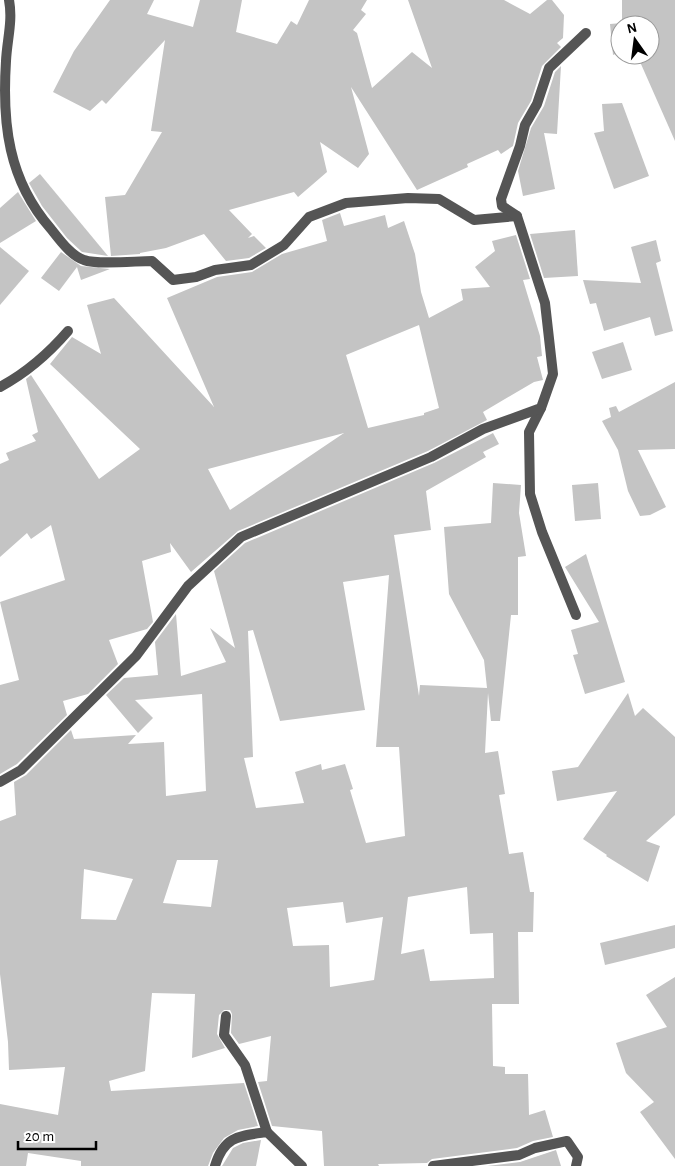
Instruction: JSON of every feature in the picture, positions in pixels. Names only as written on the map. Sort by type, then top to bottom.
[{"type":"street","points":[[9,0],[12,13],[6,61],[6,111],[17,177],[38,214],[66,247],[83,260],[152,261],[173,280],[196,277],[215,270],[250,265],[284,245],[309,217],[346,203],[408,198],[439,199],[474,220],[517,216]]},
{"type":"street","points":[[576,615],[542,532],[530,494],[529,432],[541,408],[553,374],[545,303],[517,216],[502,206],[501,199],[525,125],[537,104],[549,68],[586,34]]},
{"type":"street","points":[[0,387],[15,379],[55,346],[68,330]]},
{"type":"street","points":[[0,782],[21,770],[136,656],[188,586],[241,537],[431,457],[483,429],[541,408]]},
{"type":"street","points":[[226,1016],[224,1035],[245,1065],[266,1132],[302,1166]]},
{"type":"street","points":[[215,1166],[220,1150],[237,1137],[266,1132]]},
{"type":"street","points":[[433,1166],[519,1154],[535,1148],[567,1141],[578,1157],[576,1166]]},
{"type":"building","points":[[110,0],[154,0],[147,14],[193,27],[200,0],[242,0],[236,32],[277,44],[291,21],[297,25],[309,0],[367,0],[361,10],[366,14],[353,30],[357,33],[372,88],[412,52],[432,68],[408,0],[504,0],[530,14],[547,0],[552,0],[564,15],[563,38],[557,43],[561,47],[542,66],[531,101],[518,123],[513,146],[501,154],[498,150],[467,164],[468,167],[417,190],[351,87],[369,154],[358,168],[320,142],[327,172],[298,197],[294,192],[229,210],[252,234],[248,238],[254,236],[266,248],[249,258],[226,261],[204,234],[166,248],[140,254],[111,256],[105,197],[125,195],[162,132],[151,131],[165,40],[106,104],[102,100],[90,111],[53,92],[74,51]]},
{"type":"building","points":[[622,0],[675,0],[675,141],[641,65],[660,65],[660,15],[622,15]]},
{"type":"building","points":[[561,66],[557,134],[544,133],[555,189],[523,196],[518,171],[531,128],[544,106],[555,72]]},
{"type":"building","points":[[622,103],[649,176],[614,189],[594,133],[604,131],[602,104]]},
{"type":"building","points":[[40,174],[108,256],[82,252],[67,238],[42,206],[29,183]]},
{"type":"building","points":[[18,192],[36,221],[0,243],[0,208]]},
{"type":"building","points":[[340,213],[344,226],[385,215],[388,228],[404,221],[415,254],[421,292],[429,318],[463,300],[461,289],[490,287],[475,267],[495,251],[492,241],[516,235],[530,279],[523,280],[540,336],[542,356],[537,357],[543,380],[534,382],[483,412],[487,420],[428,451],[238,531],[191,572],[170,543],[171,552],[142,561],[153,622],[147,629],[109,640],[118,664],[88,694],[63,701],[67,715],[17,764],[0,774],[0,685],[19,680],[0,602],[65,580],[51,525],[31,539],[27,533],[0,557],[0,464],[9,460],[6,453],[36,441],[32,435],[38,432],[26,379],[31,375],[99,479],[140,449],[50,364],[72,337],[101,354],[87,305],[114,298],[214,407],[167,298],[217,277],[252,272],[282,254],[327,241],[322,220]],"holes":[[[419,325],[439,408],[424,413],[424,415],[368,428],[346,355]],[[344,433],[230,510],[208,469]]]},
{"type":"building","points":[[575,230],[578,276],[544,278],[530,234]]},
{"type":"building","points":[[656,240],[661,261],[656,263],[673,331],[655,336],[650,317],[604,331],[596,303],[590,304],[583,280],[641,283],[631,247]]},
{"type":"building","points":[[0,247],[29,271],[0,305]]},
{"type":"building","points":[[61,252],[81,266],[110,269],[81,280],[77,267],[59,291],[41,278]]},
{"type":"building","points":[[623,342],[632,370],[602,379],[592,352]]},
{"type":"building","points":[[675,382],[675,449],[638,450],[666,507],[650,515],[640,516],[628,491],[618,450],[602,421],[611,417],[609,408],[616,406],[619,412]]},
{"type":"building","points":[[493,433],[499,444],[483,452],[486,457],[426,491],[431,530],[394,535],[419,696],[420,685],[487,688],[484,660],[449,594],[444,527],[491,523],[493,483],[521,485],[519,513],[526,556],[518,557],[518,615],[511,615],[500,721],[491,721],[488,693],[485,753],[498,751],[505,794],[499,795],[509,854],[523,852],[530,892],[534,892],[533,932],[518,932],[519,1004],[492,1004],[493,1066],[505,1067],[505,1074],[528,1074],[529,1115],[545,1110],[553,1137],[533,1141],[517,1148],[432,1159],[427,1163],[378,1164],[379,1166],[324,1166],[322,1131],[272,1126],[258,1082],[267,1081],[271,1036],[239,1044],[231,1033],[232,1014],[230,1010],[224,1010],[219,1015],[217,1034],[225,1048],[192,1058],[195,994],[152,993],[145,1071],[109,1081],[111,1091],[244,1083],[258,1126],[238,1130],[224,1138],[213,1153],[208,1166],[81,1166],[81,1161],[28,1153],[26,1166],[0,1166],[0,1104],[58,1115],[65,1067],[9,1070],[8,1042],[0,974],[0,821],[16,815],[14,782],[26,775],[71,730],[74,739],[136,735],[128,744],[164,742],[166,796],[206,791],[202,694],[135,700],[153,718],[138,733],[106,695],[124,678],[158,675],[155,642],[176,614],[181,676],[226,662],[210,628],[235,648],[214,571],[245,543],[434,463]],"holes":[[[389,575],[376,747],[399,747],[405,836],[366,843],[350,790],[353,789],[345,764],[322,770],[321,764],[295,772],[304,803],[256,808],[244,758],[253,757],[248,631],[253,630],[280,721],[365,710],[343,582]],[[177,860],[218,860],[211,907],[163,903]],[[84,869],[133,879],[116,920],[81,919]],[[467,887],[470,934],[493,933],[494,978],[430,981],[424,949],[401,954],[408,897]],[[343,902],[346,923],[383,917],[374,980],[330,987],[329,945],[293,946],[287,908]]]},
{"type":"building","points":[[598,483],[601,519],[575,521],[572,485]]},
{"type":"building","points":[[586,554],[625,682],[585,694],[573,655],[578,654],[571,630],[599,622],[565,567]]},
{"type":"building","points":[[628,693],[635,716],[643,708],[675,737],[675,815],[646,841],[660,846],[648,882],[583,839],[617,791],[557,801],[552,771],[578,767]]},
{"type":"building","points":[[675,925],[675,948],[605,965],[600,943]]},
{"type":"building","points":[[675,977],[675,1159],[640,1112],[654,1102],[626,1073],[616,1043],[667,1027],[646,995]]},
{"type":"building","points":[[261,1140],[256,1166],[222,1166],[233,1148],[243,1143]]},
{"type":"building","points":[[556,1150],[561,1166],[487,1166],[520,1162]]}]
